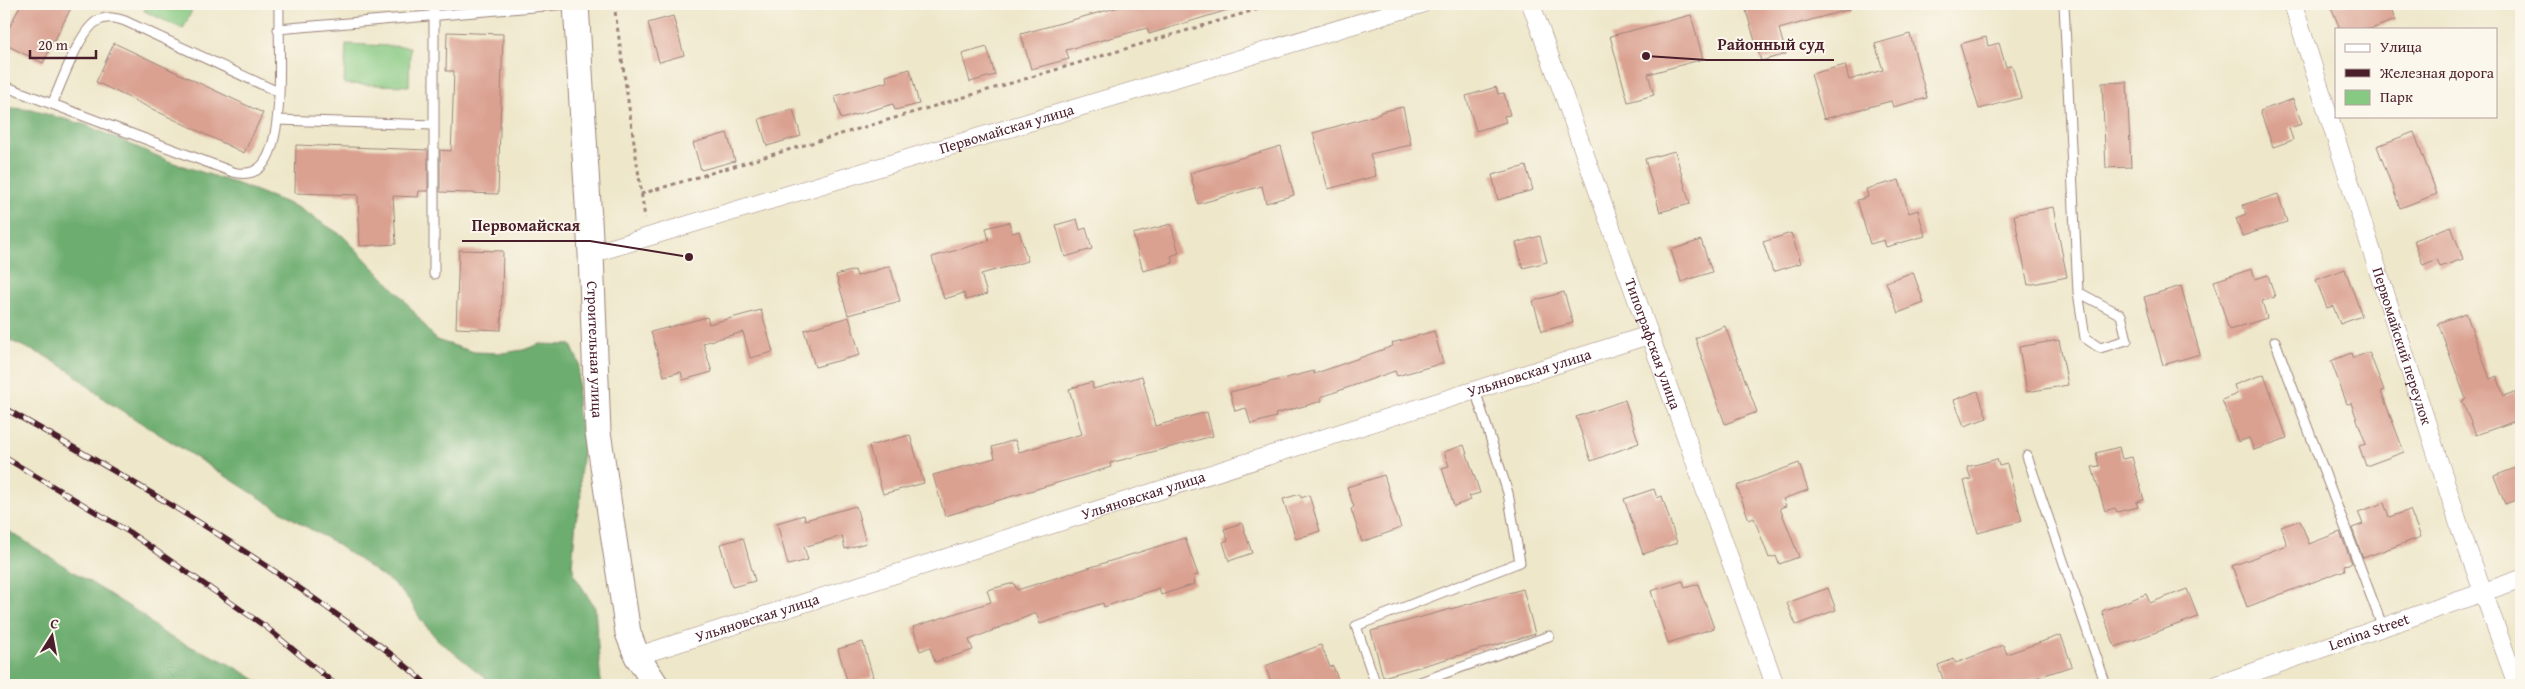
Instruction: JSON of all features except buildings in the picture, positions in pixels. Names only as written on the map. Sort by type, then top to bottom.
[{"type":"street","name":"Строительная улица","points":[[576,4],[591,254],[598,432],[628,633],[637,656],[656,685]]},
{"type":"street","name":"Первомайская улица","points":[[591,254],[1422,4]]},
{"type":"street","name":"Типографская улица","points":[[1531,4],[1775,685]]},
{"type":"street","name":"Первомайский переулок","points":[[2293,4],[2459,524],[2517,685]]},
{"type":"street","name":"Ульяновская улица","points":[[637,656],[1649,335]]},
{"type":"street","name":"Lenina Street","points":[[2217,685],[2521,579]]},
{"type":"lane","points":[[4,86],[243,174],[253,172],[265,162],[277,120],[278,4]]},
{"type":"lane","points":[[434,4],[434,274]]},
{"type":"lane","points":[[278,29],[568,4]]},
{"type":"lane","points":[[2064,4],[2078,292],[2086,338],[2100,348],[2127,340],[2121,315],[2078,292]]},
{"type":"lane","points":[[52,104],[87,30],[100,19],[111,17],[125,21],[278,92]]},
{"type":"lane","points":[[277,120],[434,125]]},
{"type":"lane","points":[[2275,341],[2383,628]]},
{"type":"lane","points":[[1376,685],[1356,626],[1520,562],[1508,493],[1475,390]]},
{"type":"lane","points":[[2027,456],[2106,685]]},
{"type":"lane","points":[[1412,685],[1549,636]]},
{"type":"path","points":[[614,4],[648,237]]},
{"type":"path","points":[[641,194],[1275,4]]},
{"type":"green space","points":[[147,4],[195,4],[183,29],[144,11]]},
{"type":"green space","points":[[346,44],[410,47],[409,86],[344,84]]},
{"type":"green space","points":[[4,107],[32,110],[86,125],[171,162],[241,185],[297,207],[343,236],[402,297],[436,340],[474,352],[502,353],[523,350],[540,344],[571,345],[579,363],[577,408],[584,442],[580,476],[581,498],[576,520],[572,565],[575,576],[595,608],[601,685],[494,685],[437,639],[421,620],[410,601],[395,585],[332,541],[303,525],[105,400],[73,373],[45,356],[4,338]]},
{"type":"green space","points":[[4,528],[144,616],[169,636],[229,664],[263,685],[4,685]]},
{"type":"railway","points":[[4,408],[127,479],[248,553],[378,644],[427,685]]},
{"type":"railway","points":[[4,457],[129,532],[266,627],[336,685]]},
{"type":"place","name":"Районный суд","points":[[1646,56]]},
{"type":"place","name":"Первомайская","points":[[689,257]]}]
